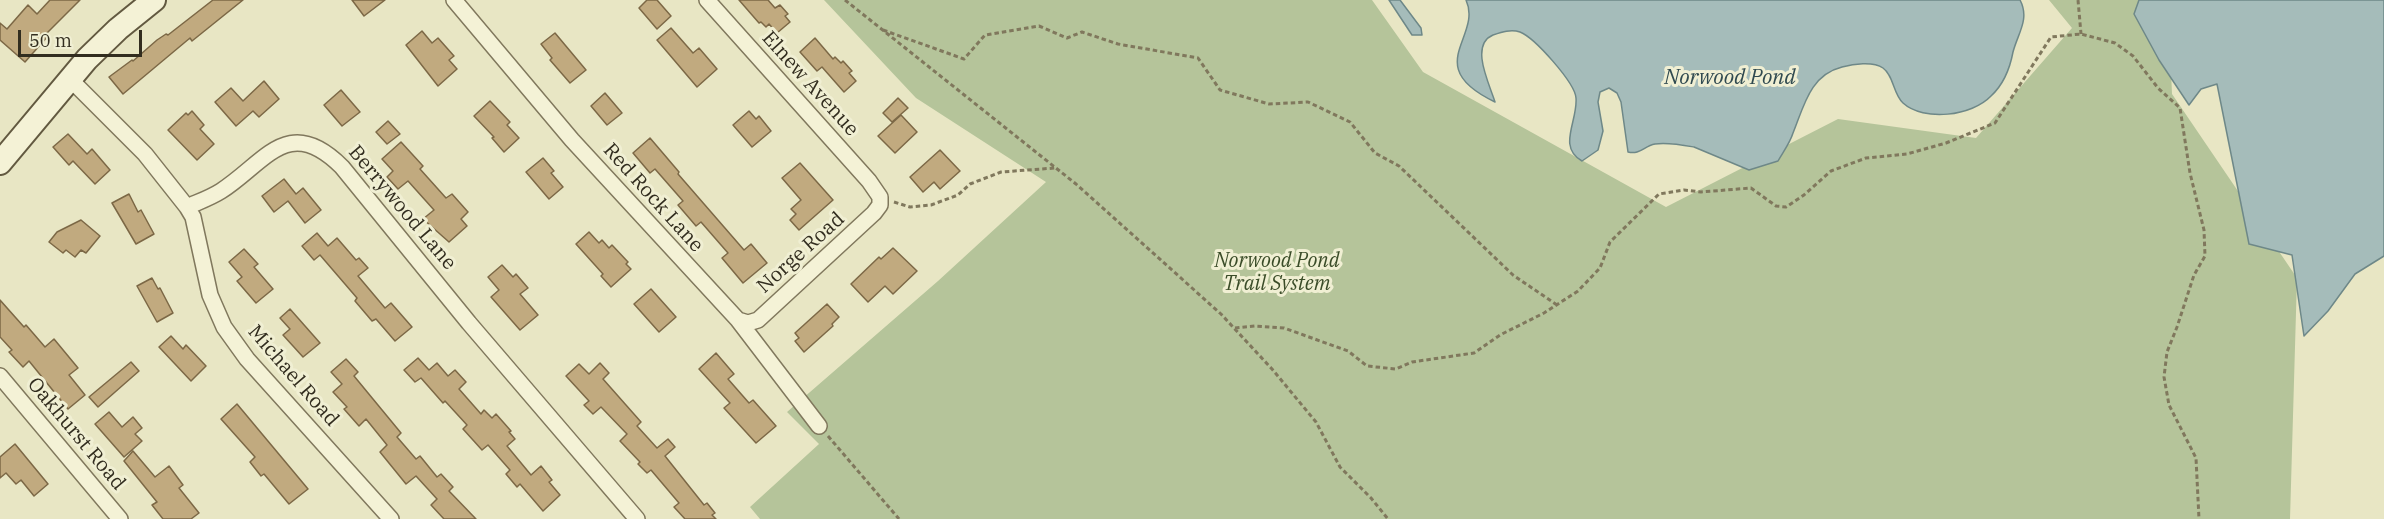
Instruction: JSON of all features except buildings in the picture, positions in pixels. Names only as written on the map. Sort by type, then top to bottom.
[{"type":"main road","points":[[0,163],[70,79],[118,29],[154,0]]},
{"type":"street","name":"Red Rock Lane","points":[[454,0],[572,140],[738,320],[819,426]]},
{"type":"street","name":"Elnew Avenue","points":[[707,0],[869,181],[880,197]]},
{"type":"street","points":[[70,79],[146,154],[187,207]]},
{"type":"street","name":"Berrywood Lane","points":[[187,207],[220,192],[278,147],[290,143],[306,144],[327,151],[342,166],[469,323],[637,519]]},
{"type":"street","name":"Norge Road","points":[[738,320],[748,322],[758,320],[862,226],[880,205],[880,197]]},
{"type":"street","name":"Michael Road","points":[[187,207],[193,217],[210,295],[224,327],[247,359],[391,519]]},
{"type":"street","name":"Oakhurst Road","points":[[0,376],[120,519]]},
{"type":"path","points":[[845,0],[1056,168],[1235,328],[1316,422],[1340,467],[1388,519]]},
{"type":"path","points":[[2078,0],[2081,34]]},
{"type":"path","points":[[883,30],[964,59],[984,35],[1039,26],[1067,38],[1082,32],[1118,44],[1198,58],[1220,90],[1269,104],[1285,105],[1308,102],[1350,122],[1375,153],[1399,166],[1513,275],[1557,305]]},
{"type":"path","points":[[1235,328],[1255,326],[1284,328],[1348,351],[1367,366],[1396,369],[1412,362],[1474,353],[1500,335],[1557,305],[1578,291],[1600,268],[1610,242],[1659,194],[1684,190],[1701,192],[1750,188],[1776,206],[1786,207],[1804,195],[1831,171],[1866,158],[1907,154],[1947,143],[1995,123],[2051,37],[2081,34],[2115,44],[2133,56],[2158,88],[2180,108],[2190,173],[2204,230],[2205,256],[2193,275],[2167,352],[2164,377],[2169,405],[2196,458],[2199,519]]},
{"type":"path","points":[[880,197],[910,207],[931,205],[958,195],[970,183],[1001,172],[1056,168]]},
{"type":"path","points":[[819,426],[899,519]]},
{"type":"green space","name":"Norwood Pond Trail System","points":[[824,0],[1372,0],[1423,72],[1666,207],[1838,119],[1976,138],[2072,28],[2049,0],[2168,0],[2172,94],[2297,278],[2290,519],[760,519],[750,507],[819,444],[787,412],[938,281],[1046,182],[916,98]]},
{"type":"water","points":[[1389,0],[1400,0],[1421,28],[1422,35],[1412,35]]},
{"type":"water","name":"Norwood Pond","points":[[1466,0],[2020,0],[2024,13],[2006,76],[1996,91],[1983,103],[1948,114],[1923,113],[1903,103],[1887,71],[1883,68],[1869,64],[1842,67],[1831,71],[1815,84],[1778,161],[1749,170],[1694,147],[1665,143],[1651,145],[1636,152],[1628,152],[1621,102],[1617,93],[1609,88],[1600,92],[1598,102],[1603,131],[1598,150],[1582,161],[1575,155],[1570,141],[1576,107],[1574,91],[1553,62],[1527,36],[1517,31],[1503,32],[1486,40],[1482,47],[1483,66],[1495,102],[1473,89],[1461,76],[1457,64],[1469,14]]},
{"type":"water","points":[[2139,0],[2384,0],[2384,256],[2355,274],[2328,311],[2304,336],[2292,255],[2249,244],[2217,84],[2201,89],[2189,105],[2159,60],[2134,14]]}]
